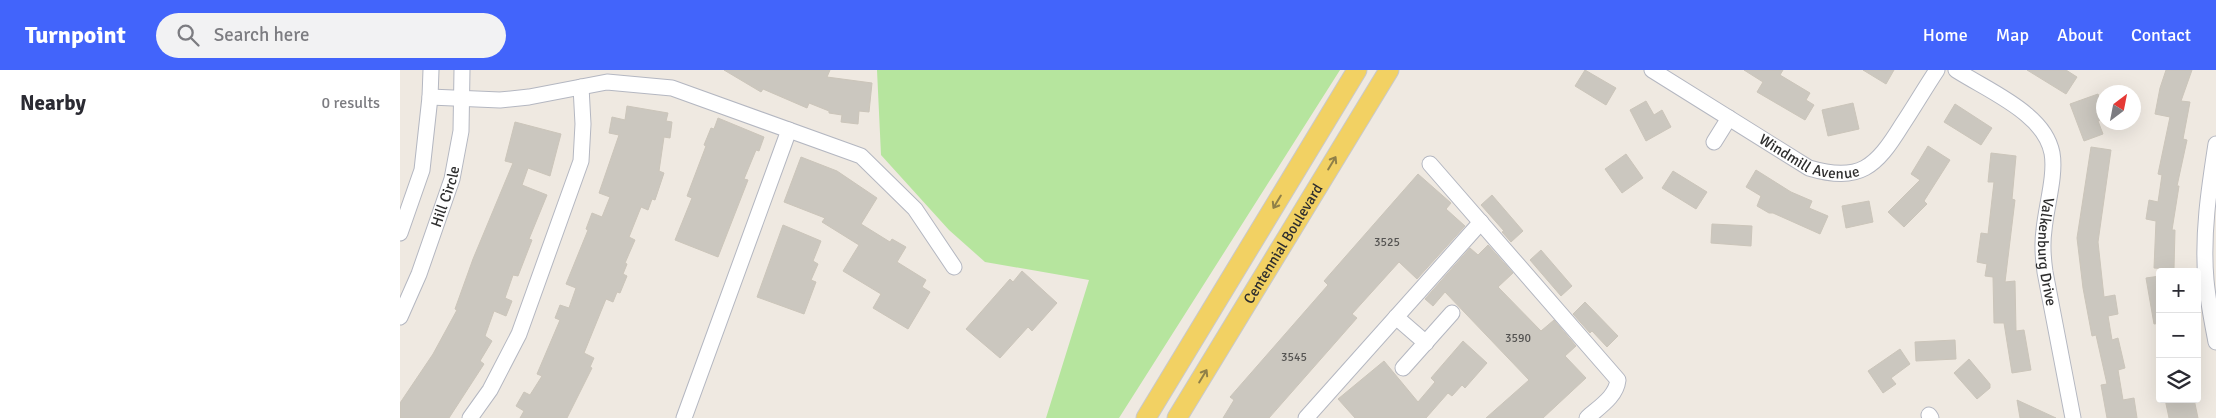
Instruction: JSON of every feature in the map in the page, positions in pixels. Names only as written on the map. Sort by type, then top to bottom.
[{"type":"main road","name":"Centennial Boulevard","points":[[1146,418],[1357,70]]},
{"type":"main road","name":"Centennial Boulevard","points":[[1177,418],[1388,70]]},
{"type":"street","name":"Hill Circle","points":[[400,233],[422,170],[431,70]]},
{"type":"street","name":"Hill Circle","points":[[400,317],[419,274],[452,179],[458,152],[462,70]]},
{"type":"street","name":"Windmill Avenue","points":[[1652,70],[1809,168],[1826,173],[1843,174],[1860,171],[1874,163],[1886,151],[1937,70]]},
{"type":"street","name":"Valkenburg Drive","points":[[1956,70],[2026,114],[2038,125],[2046,137],[2052,154],[2043,252],[2045,272],[2073,418]]},
{"type":"street","points":[[430,97],[500,100],[530,97],[607,82],[672,88],[861,156],[915,209],[954,267]]},
{"type":"street","points":[[470,418],[490,390],[520,334],[581,161],[583,124],[581,87]]},
{"type":"street","points":[[1714,142],[1729,118]]},
{"type":"street","points":[[684,418],[789,130]]},
{"type":"street","points":[[2216,144],[2206,222],[2205,256],[2208,299],[2216,342]]},
{"type":"street","points":[[1430,164],[1618,380],[1617,387],[1612,396],[1587,418]]},
{"type":"street","points":[[1312,416],[1396,317],[1481,222]]},
{"type":"street","points":[[1402,368],[1452,313]]},
{"type":"street","points":[[1396,317],[1426,343]]},
{"type":"green space","points":[[877,70],[1340,70],[1119,418],[1046,418],[1089,280],[985,262],[949,230],[881,155]]},
{"type":"building","points":[[724,70],[830,70],[827,77],[872,83],[869,112],[859,111],[858,124],[841,122],[842,115],[829,113],[829,111],[809,103],[807,108],[763,89],[761,92]]},
{"type":"building","points":[[1585,70],[1616,88],[1606,105],[1575,86]]},
{"type":"building","points":[[1744,70],[1783,70],[1780,75],[1810,93],[1806,100],[1814,105],[1805,120],[1757,92],[1763,82]]},
{"type":"building","points":[[1863,70],[1894,70],[1886,84]]},
{"type":"building","points":[[2027,70],[2066,70],[2077,77],[2066,94]]},
{"type":"building","points":[[2166,70],[2192,70],[2181,101],[2190,102],[2183,139],[2187,140],[2177,186],[2179,186],[2172,230],[2175,230],[2174,268],[2154,268],[2156,221],[2146,219],[2149,200],[2158,202],[2162,175],[2158,174],[2170,117],[2155,114]]},
{"type":"building","points":[[2096,95],[2096,130],[2101,130],[2103,134],[2084,141],[2070,104]]},
{"type":"building","points":[[1646,101],[1654,115],[1662,110],[1671,127],[1646,141],[1630,110]]},
{"type":"building","points":[[1853,103],[1859,129],[1828,136],[1822,110]]},
{"type":"building","points":[[1955,104],[1992,128],[1981,145],[1944,122]]},
{"type":"building","points":[[627,106],[668,113],[666,121],[672,122],[670,138],[664,137],[659,171],[664,173],[655,200],[652,199],[648,210],[641,207],[629,237],[635,240],[625,263],[627,264],[623,274],[627,276],[620,293],[617,292],[613,302],[606,299],[584,353],[594,358],[590,367],[592,368],[567,418],[520,418],[524,411],[516,406],[524,392],[530,395],[542,376],[537,374],[560,320],[555,318],[560,305],[569,308],[576,288],[566,284],[588,230],[586,229],[592,213],[602,217],[610,197],[599,193],[619,135],[609,133],[612,117],[625,120]]},
{"type":"building","points":[[718,118],[764,137],[759,151],[756,150],[744,179],[748,180],[718,257],[675,240],[692,198],[687,196],[706,146],[704,145],[711,128],[714,129]]},
{"type":"building","points":[[515,122],[561,134],[550,176],[528,168],[522,185],[547,195],[529,239],[532,240],[518,276],[513,275],[505,298],[512,301],[506,316],[494,311],[485,336],[492,341],[480,361],[484,364],[449,418],[400,418],[400,403],[433,354],[457,310],[455,309],[473,259],[513,163],[505,161]]},
{"type":"building","points":[[1928,146],[1950,160],[1924,201],[1927,204],[1904,227],[1888,212],[1920,180],[1911,174]]},
{"type":"building","points":[[2091,147],[2111,150],[2098,242],[2104,297],[2115,295],[2118,314],[2108,316],[2112,340],[2118,338],[2125,368],[2118,370],[2123,400],[2134,398],[2137,418],[2107,418],[2101,385],[2107,384],[2096,335],[2092,336],[2083,288],[2077,238]]},
{"type":"building","points":[[1991,153],[2016,156],[2012,199],[2015,200],[2005,282],[2015,281],[2016,331],[2024,330],[2031,370],[2012,373],[2004,323],[1994,323],[1993,277],[1985,276],[1987,264],[1977,262],[1981,233],[1988,234],[1994,182],[1988,182]]},
{"type":"building","points":[[1626,154],[1643,178],[1622,193],[1605,169]]},
{"type":"building","points":[[801,157],[837,171],[877,198],[861,224],[890,242],[892,239],[906,247],[897,262],[926,280],[922,287],[930,292],[908,329],[873,308],[881,294],[843,271],[859,245],[822,222],[825,218],[784,202]]},
{"type":"building","points":[[1756,170],[1791,192],[1812,201],[1809,208],[1828,216],[1820,234],[1773,213],[1769,213],[1757,206],[1761,196],[1746,187]]},
{"type":"building","points":[[1673,171],[1707,192],[1696,209],[1662,188]]},
{"type":"building","points":[[1418,174],[1451,203],[1446,209],[1465,226],[1417,279],[1399,262],[1352,314],[1357,318],[1269,418],[1223,418],[1234,400],[1230,397],[1328,285],[1324,281]]},
{"type":"building","points":[[1492,195],[1523,231],[1511,242],[1481,205]]},
{"type":"building","points":[[1869,201],[1873,222],[1846,228],[1842,206]]},
{"type":"building","points":[[1712,224],[1752,226],[1751,246],[1711,243]]},
{"type":"building","points":[[783,225],[821,241],[813,261],[818,264],[811,280],[816,282],[804,314],[757,297]]},
{"type":"building","points":[[1488,245],[1513,273],[1498,287],[1541,331],[1554,320],[1576,346],[1565,356],[1586,378],[1543,418],[1486,418],[1529,380],[1445,292],[1433,306],[1425,299],[1470,248],[1478,255]]},
{"type":"building","points":[[1541,250],[1572,286],[1561,296],[1530,260]]},
{"type":"building","points":[[1022,271],[1057,303],[1032,331],[1028,327],[1000,358],[966,329],[1010,279],[1013,282]]},
{"type":"building","points":[[2156,277],[2156,324],[2154,324],[2146,278]]},
{"type":"building","points":[[1585,302],[1618,336],[1607,347],[1592,331],[1590,333],[1573,314]]},
{"type":"building","points":[[1955,340],[1956,359],[1916,361],[1915,342]]},
{"type":"building","points":[[1463,341],[1487,363],[1465,388],[1462,385],[1452,396],[1448,393],[1426,418],[1355,418],[1338,399],[1384,361],[1418,402],[1435,382],[1431,378]]},
{"type":"building","points":[[1900,349],[1910,364],[1891,378],[1896,384],[1883,393],[1868,371]]},
{"type":"building","points":[[1969,359],[1990,384],[1990,388],[1977,399],[1954,373]]},
{"type":"building","points":[[2017,400],[2056,418],[2020,418]]},
{"type":"building","points":[[2166,403],[2195,403],[2198,418],[2169,418]]}]
